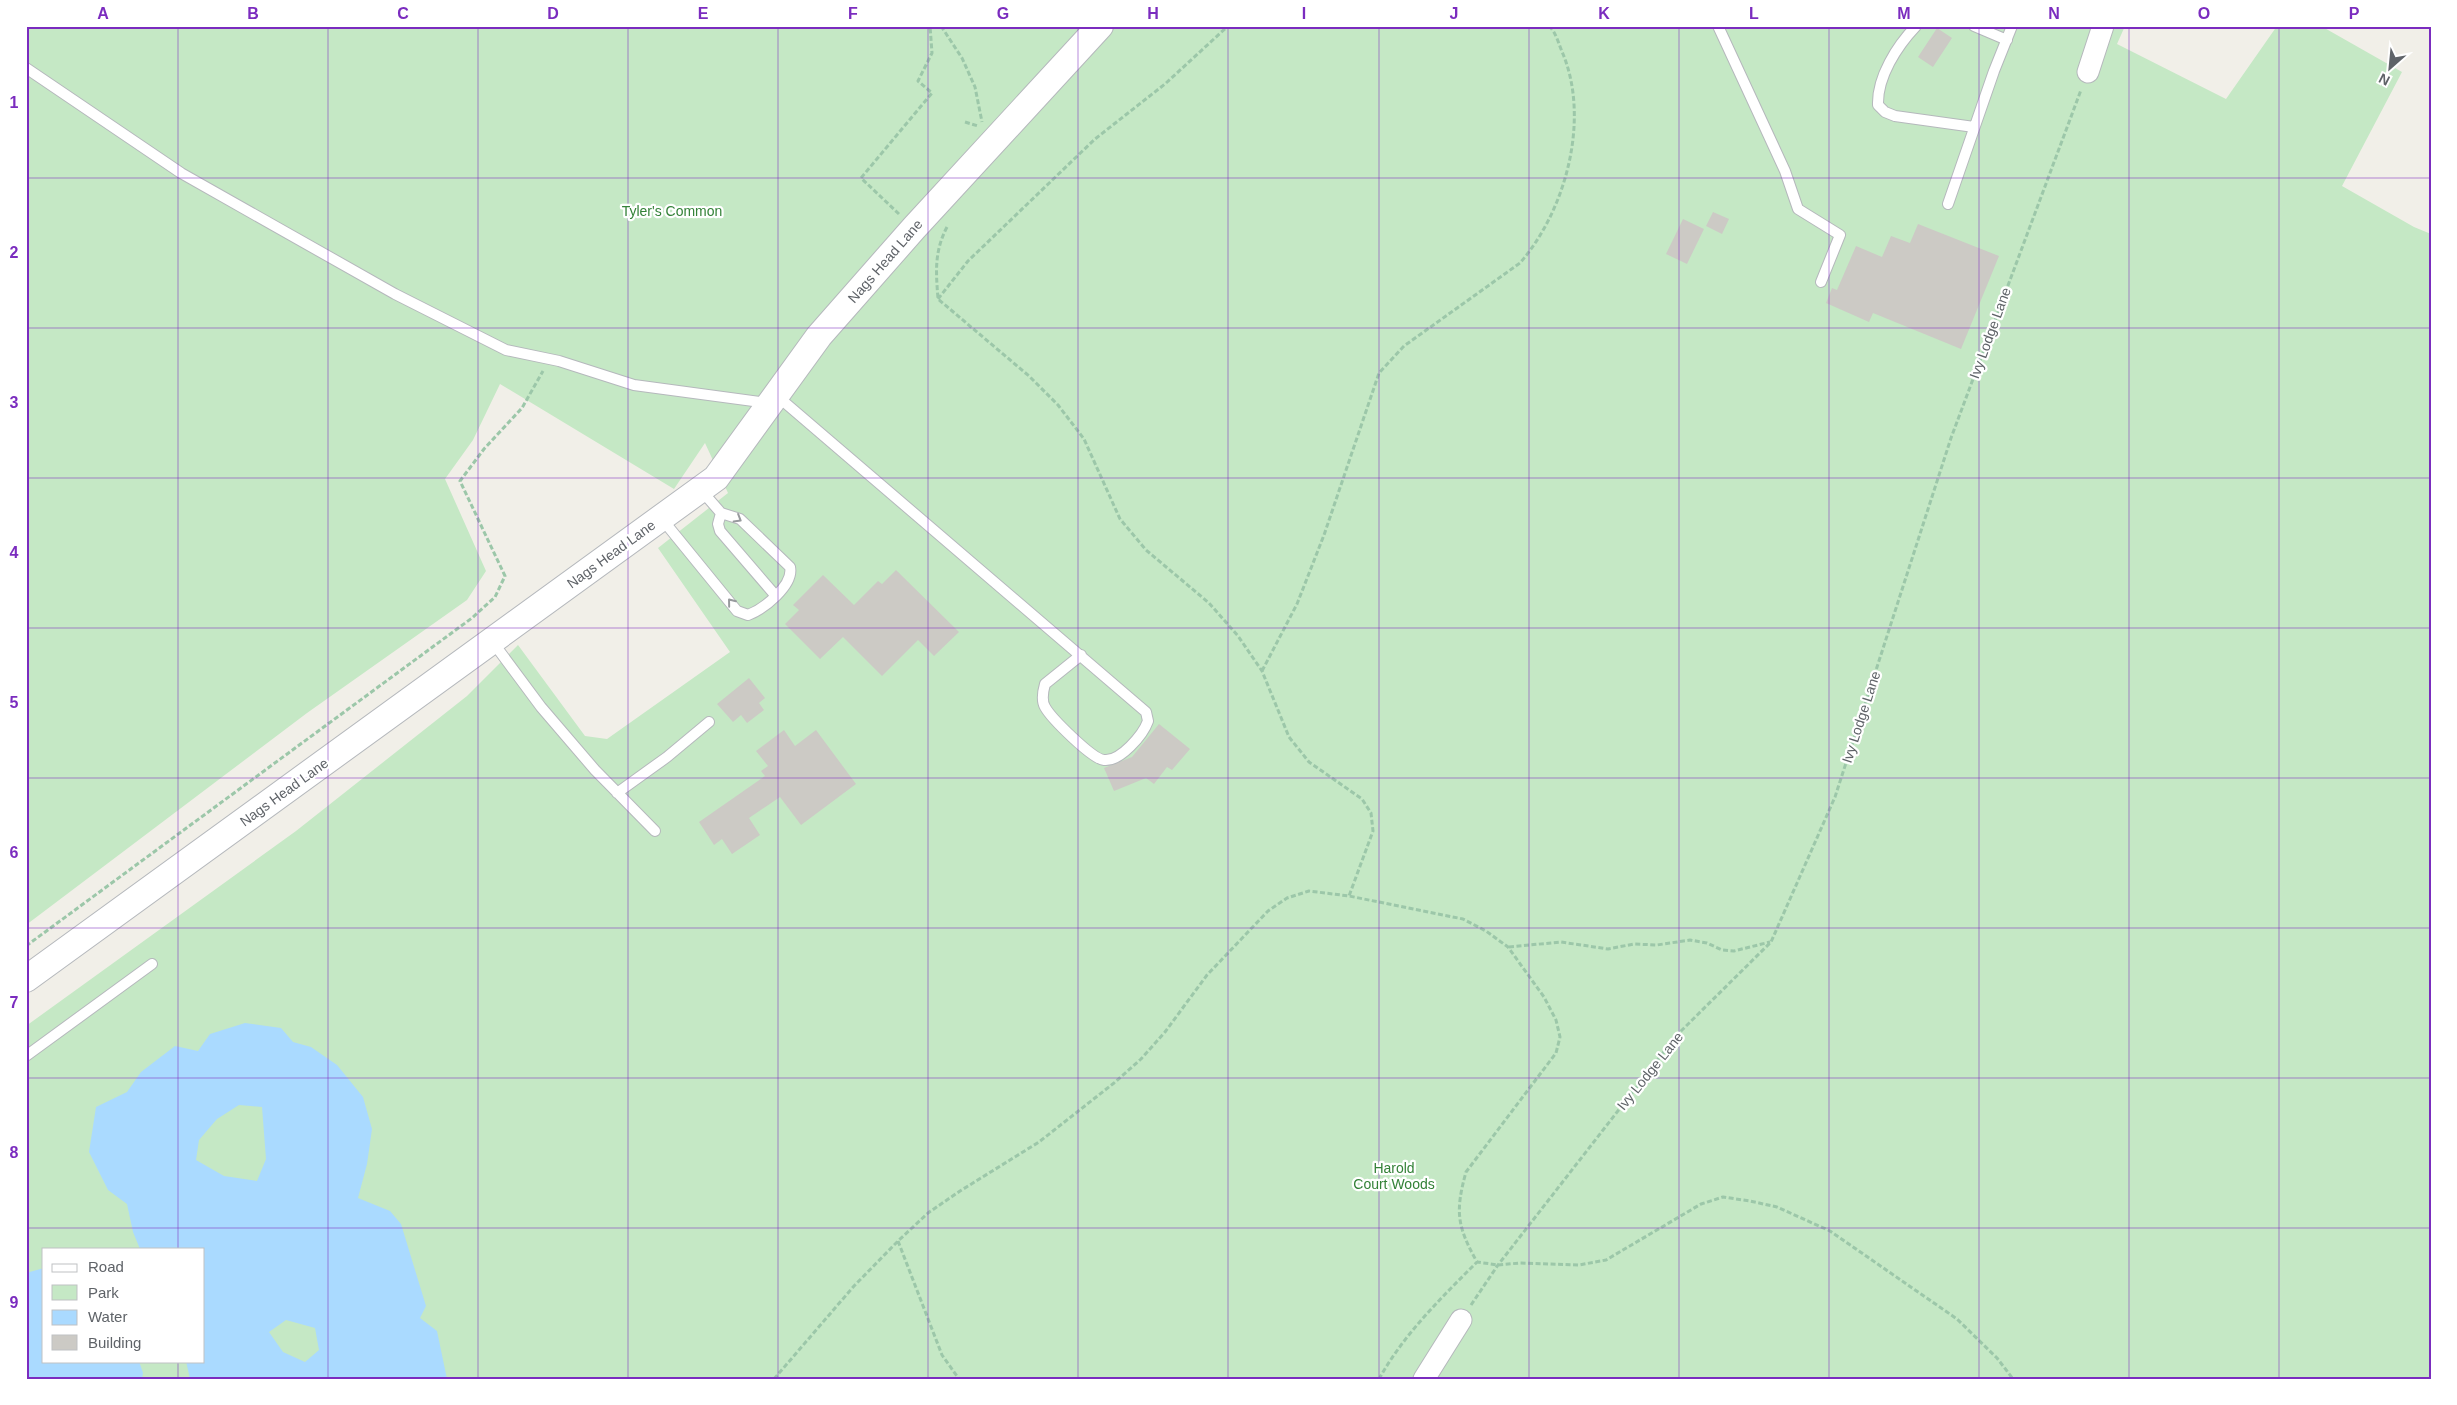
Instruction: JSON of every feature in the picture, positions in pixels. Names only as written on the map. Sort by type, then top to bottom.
[{"type":"street","name":"Nags Head Lane","points":[[26,979],[716,478],[819,336],[914,228],[1100,26]]},
{"type":"street","points":[[2088,72],[2103,26]]},
{"type":"street","points":[[1424,1379],[1461,1320]]},
{"type":"lane","points":[[1718,26],[1785,171],[1798,209],[1840,235],[1821,282]]},
{"type":"lane","points":[[1916,26],[1901,42],[1890,63],[1878,98],[1878,105],[1885,112],[1895,116],[1974,127]]},
{"type":"lane","points":[[1974,26],[2007,40]]},
{"type":"lane","points":[[1948,204],[1994,70],[2012,26]]},
{"type":"lane","points":[[26,68],[181,173],[396,294],[506,350],[549,359],[634,385],[772,399],[1081,655],[1148,714],[1148,721],[1143,730],[1119,756],[1107,761],[1092,755],[1050,714],[1043,701],[1045,684],[1081,655]]},
{"type":"lane","points":[[661,518],[738,610],[743,614],[752,614],[790,580],[792,574],[790,567],[740,519],[721,512],[701,490]]},
{"type":"lane","points":[[721,512],[718,524],[720,531],[775,595]]},
{"type":"lane","points":[[492,641],[541,707],[617,793],[655,831]]},
{"type":"lane","points":[[617,793],[709,722]]},
{"type":"lane","points":[[26,1056],[152,964]]},
{"type":"path","points":[[914,228],[861,178],[932,93],[918,81],[932,53],[930,26]]},
{"type":"path","points":[[941,26],[962,58],[975,87],[983,127],[965,122]]},
{"type":"path","points":[[938,299],[968,262],[1095,139],[1165,84],[1228,26]]},
{"type":"path","points":[[1262,671],[1297,604],[1321,543],[1379,373],[1404,346],[1520,263],[1535,246],[1548,224],[1573,149],[1575,124],[1569,69],[1549,26]]},
{"type":"path","name":"Ivy Lodge Lane","points":[[1461,1320],[1498,1265],[1677,1035],[1771,942],[1835,797],[1951,438],[2088,72]]},
{"type":"path","points":[[948,225],[938,244],[936,272],[938,299],[1029,376],[1058,405],[1084,439],[1120,519],[1146,550],[1209,604],[1238,636],[1262,671],[1289,737],[1310,762],[1362,799],[1371,813],[1373,831],[1349,896]]},
{"type":"path","points":[[26,946],[472,618],[495,597],[505,576],[460,481],[484,449],[522,408],[549,359]]},
{"type":"path","points":[[774,1379],[854,1286],[898,1241],[928,1214],[960,1190],[1039,1142],[1114,1083],[1165,1032],[1207,975],[1268,911],[1287,898],[1309,891],[1349,896],[1463,919],[1486,931],[1508,947],[1544,997],[1556,1020],[1560,1037],[1556,1053],[1466,1172],[1460,1195],[1459,1221],[1466,1243],[1476,1262]]},
{"type":"path","points":[[1508,947],[1561,942],[1608,949],[1634,944],[1657,945],[1690,940],[1707,943],[1722,950],[1734,951],[1771,942]]},
{"type":"path","points":[[1476,1262],[1498,1265],[1520,1263],[1580,1265],[1606,1260],[1701,1204],[1723,1197],[1750,1201],[1777,1207],[1830,1231],[1957,1319],[1997,1358],[2013,1379]]},
{"type":"path","points":[[898,1241],[942,1355],[959,1379]]},
{"type":"path","points":[[1378,1379],[1390,1359],[1434,1304],[1476,1262]]},
{"type":"green space","points":[[26,26],[2125,26],[2117,44],[2226,99],[2277,26],[2321,26],[2402,72],[2342,186],[2414,227],[2431,234],[2431,1379],[26,1379],[26,1026],[296,831],[467,696],[518,645],[585,736],[607,739],[730,652],[658,548],[728,493],[705,443],[674,489],[500,384],[473,440],[445,479],[486,571],[467,600],[307,713],[26,925]]},
{"type":"water","points":[[245,1023],[281,1028],[293,1042],[311,1047],[337,1065],[363,1097],[372,1129],[367,1164],[358,1198],[390,1211],[401,1224],[426,1306],[420,1318],[437,1331],[447,1379],[190,1379],[186,1362],[205,1362],[205,1248],[140,1248],[133,1232],[127,1204],[108,1190],[89,1152],[96,1107],[127,1092],[141,1072],[175,1046],[198,1051],[210,1034]],"holes":[[[239,1105],[262,1107],[266,1159],[257,1181],[224,1176],[196,1160],[199,1140],[217,1119]],[[286,1320],[315,1328],[319,1350],[305,1362],[283,1352],[269,1332]]]},
{"type":"water","points":[[42,1269],[42,1362],[139,1362],[143,1373],[142,1379],[26,1379],[26,1273]]},
{"type":"building","points":[[1937,28],[1952,38],[1933,67],[1918,57]]},
{"type":"building","points":[[1713,212],[1729,219],[1722,234],[1706,226]]},
{"type":"building","points":[[1683,219],[1704,229],[1687,264],[1666,254]]},
{"type":"building","points":[[1918,224],[1999,256],[1961,349],[1873,313],[1869,322],[1826,303],[1832,288],[1837,290],[1856,246],[1882,257],[1891,236],[1910,243]]},
{"type":"building","points":[[896,570],[959,632],[934,656],[918,640],[882,676],[843,637],[820,659],[785,624],[799,610],[793,605],[823,575],[854,605],[878,581],[882,584]]},
{"type":"building","points":[[749,678],[765,698],[759,703],[764,710],[747,723],[741,715],[733,722],[717,704]]},
{"type":"building","points":[[1159,724],[1190,749],[1172,770],[1167,767],[1154,784],[1146,778],[1114,791],[1104,768],[1132,757]]},
{"type":"building","points":[[784,730],[795,746],[816,730],[856,784],[801,825],[780,797],[749,818],[760,835],[732,854],[722,839],[714,845],[699,822],[765,776],[761,771],[768,766],[756,751]]},
{"type":"park label","name":"Tyler's Common","points":[[672,211]]},
{"type":"park label","name":"Harold Court Woods","points":[[1394,1176]]}]
